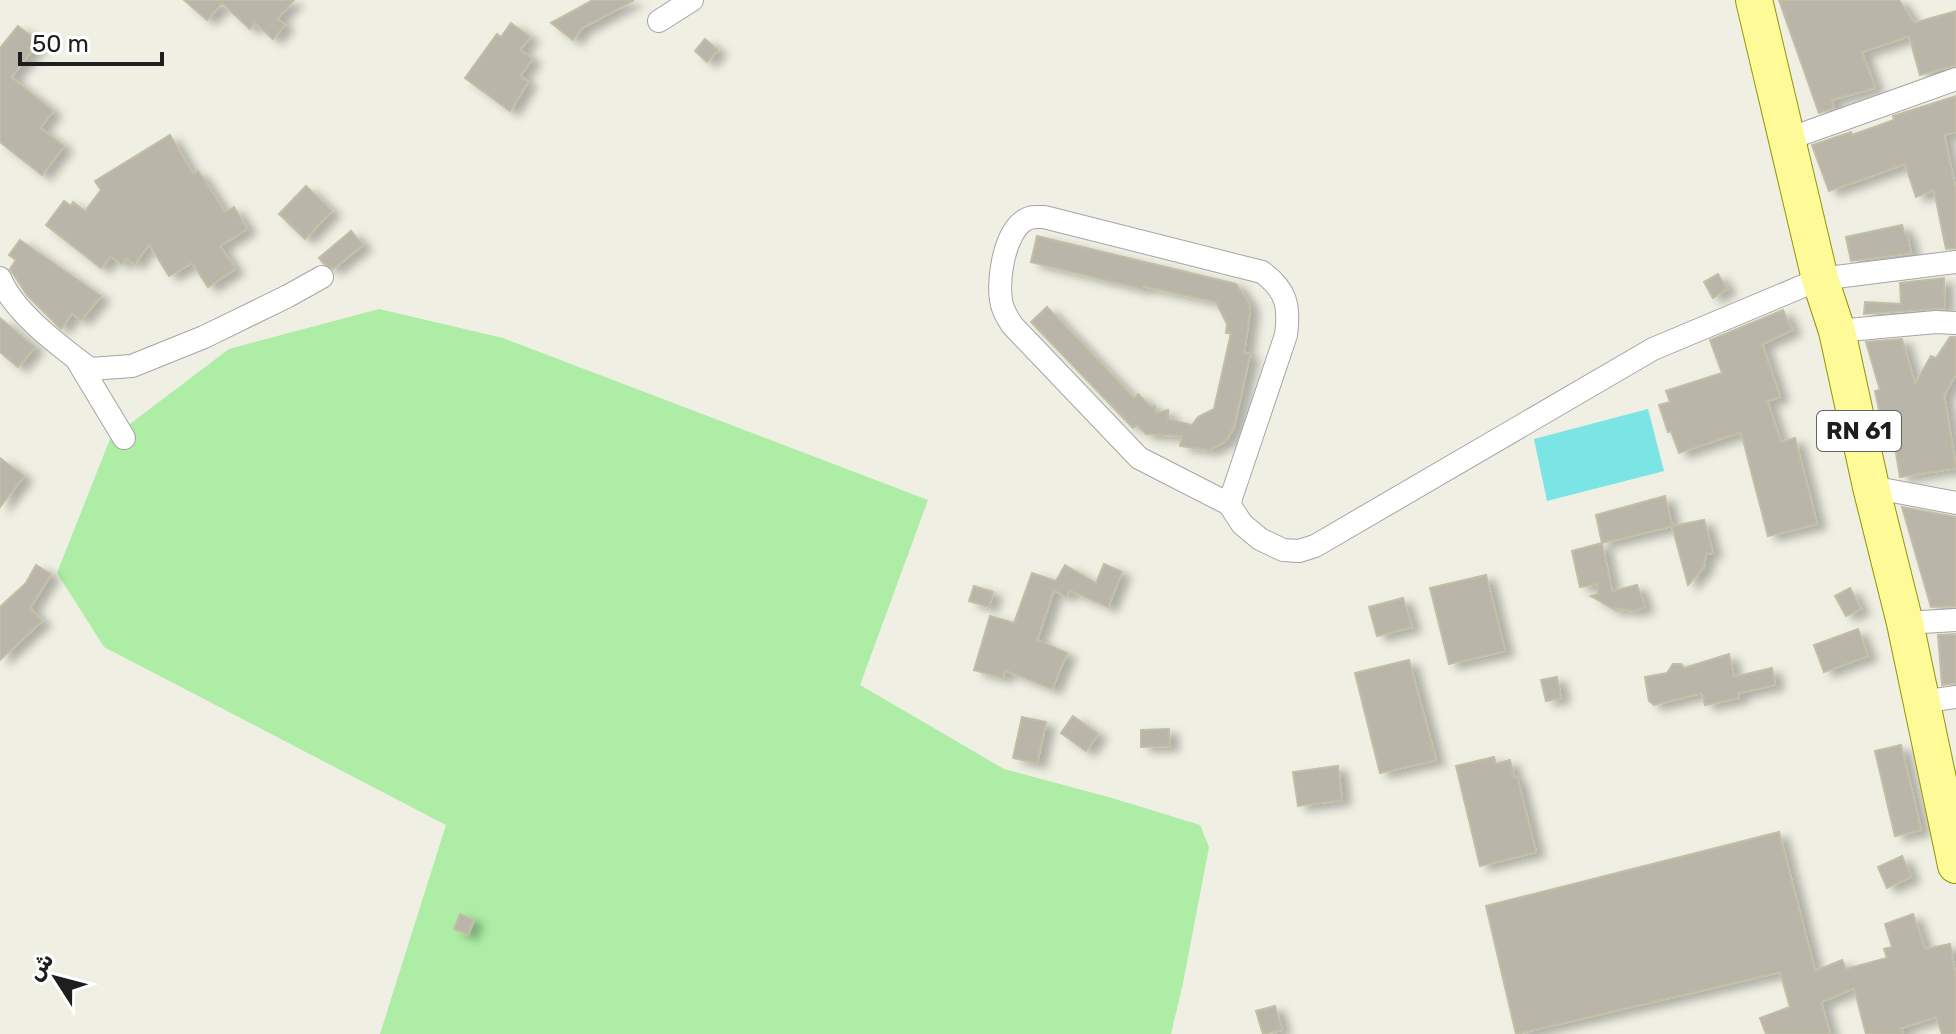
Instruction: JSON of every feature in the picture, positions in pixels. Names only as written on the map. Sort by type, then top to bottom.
[{"type":"main road","name":"RN 61","points":[[1754,0],[1820,279],[1837,331],[1905,623],[1939,699],[1954,845]]},
{"type":"street","points":[[659,21],[692,0]]},
{"type":"street","points":[[1788,139],[1956,79]]},
{"type":"street","points":[[1229,504],[1286,335],[1288,317],[1284,296],[1276,282],[1262,272],[1044,217],[1030,217],[1021,222],[1014,231],[1000,275],[1003,308],[1012,325],[1139,458],[1229,504],[1242,524],[1260,539],[1283,550],[1299,551],[1315,546],[1653,349],[1820,279],[1956,262]]},
{"type":"street","points":[[0,278],[5,291],[43,332],[90,369],[132,366],[204,337],[322,277]]},
{"type":"street","points":[[1837,331],[1956,323]]},
{"type":"street","points":[[77,359],[124,438]]},
{"type":"street","points":[[1871,487],[1956,503]]},
{"type":"street","points":[[1905,623],[1956,620]]},
{"type":"green space","points":[[379,309],[503,338],[928,500],[860,685],[1004,769],[1200,825],[1209,847],[1171,1034],[380,1034],[446,825],[104,647],[57,573],[110,439],[229,349]]},
{"type":"shaded area","points":[[1648,409],[1664,471],[1547,501],[1534,439]]},
{"type":"building","points":[[184,0],[294,0],[277,19],[285,25],[273,39],[255,23],[250,29],[222,3],[207,20]]},
{"type":"building","points":[[593,0],[634,0],[582,28],[573,40],[551,23]]},
{"type":"building","points":[[1779,0],[1899,0],[1914,23],[1956,11],[1956,65],[1920,75],[1909,36],[1862,52],[1875,88],[1831,100],[1834,108],[1819,113]]},
{"type":"building","points":[[511,23],[530,37],[520,50],[532,59],[520,76],[528,82],[510,111],[465,78],[497,34],[501,37]]},
{"type":"building","points":[[18,26],[39,42],[11,77],[53,111],[40,128],[64,146],[42,175],[0,142],[0,48]]},
{"type":"building","points":[[705,39],[718,50],[707,62],[695,51]]},
{"type":"building","points":[[1956,96],[1956,132],[1944,135],[1956,191],[1956,248],[1946,249],[1934,190],[1916,197],[1905,164],[1829,191],[1812,145],[1851,132],[1852,135],[1894,120],[1893,116]]},
{"type":"building","points":[[170,135],[193,174],[198,171],[225,212],[234,207],[247,229],[220,246],[235,269],[208,287],[192,263],[169,276],[149,244],[135,264],[126,258],[122,264],[111,256],[101,268],[46,225],[64,201],[71,206],[73,202],[85,211],[101,190],[95,181]]},
{"type":"building","points":[[306,186],[332,211],[305,239],[279,214]]},
{"type":"building","points":[[1902,225],[1911,253],[1851,261],[1846,237]]},
{"type":"building","points":[[351,231],[363,245],[333,269],[323,263],[319,258]]},
{"type":"building","points":[[1037,236],[1236,284],[1250,311],[1244,353],[1250,354],[1234,427],[1226,441],[1209,450],[1180,446],[1182,436],[1146,434],[1137,425],[1133,428],[1031,322],[1047,307],[1134,398],[1138,394],[1151,407],[1155,406],[1156,413],[1168,410],[1168,419],[1192,425],[1198,417],[1214,409],[1231,333],[1226,333],[1227,324],[1216,302],[1143,286],[1143,289],[1031,262]]},
{"type":"building","points":[[20,240],[101,296],[81,320],[72,313],[61,329],[27,295],[10,269],[16,260],[9,255]]},
{"type":"building","points":[[1718,274],[1727,289],[1713,298],[1704,282]]},
{"type":"building","points":[[1944,278],[1945,308],[1864,314],[1865,302],[1901,304],[1900,283]]},
{"type":"building","points":[[1783,310],[1792,330],[1762,344],[1780,397],[1767,401],[1781,442],[1795,438],[1817,524],[1768,536],[1741,432],[1679,453],[1659,405],[1670,402],[1666,391],[1722,373],[1710,340]]},
{"type":"building","points":[[0,318],[35,347],[18,367],[0,352]]},
{"type":"building","points":[[1950,337],[1956,337],[1956,374],[1944,395],[1956,468],[1900,477],[1890,417],[1881,419],[1875,391],[1880,390],[1866,342],[1902,339],[1915,384],[1931,356],[1936,358]]},
{"type":"building","points":[[0,458],[24,476],[0,507]]},
{"type":"building","points":[[1665,496],[1672,526],[1602,543],[1596,515]]},
{"type":"building","points":[[1902,507],[1956,517],[1956,606],[1931,607]]},
{"type":"building","points":[[1704,520],[1713,553],[1706,554],[1704,567],[1688,585],[1672,526]]},
{"type":"building","points":[[1602,543],[1612,591],[1637,585],[1645,607],[1634,611],[1616,608],[1617,611],[1591,596],[1598,594],[1598,584],[1580,587],[1572,551]]},
{"type":"building","points":[[1104,564],[1122,572],[1108,607],[1069,590],[1066,597],[1054,590],[1037,640],[1067,653],[1052,689],[1005,670],[1003,678],[974,670],[990,616],[1014,623],[1032,573],[1056,581],[1065,565],[1096,583]]},
{"type":"building","points":[[36,565],[51,574],[30,608],[42,621],[0,660],[0,607],[26,583]]},
{"type":"building","points":[[1486,575],[1505,651],[1449,664],[1430,588]]},
{"type":"building","points":[[974,586],[993,592],[989,607],[969,601]]},
{"type":"building","points":[[1850,588],[1861,609],[1846,616],[1835,596]]},
{"type":"building","points":[[1403,598],[1412,627],[1377,636],[1369,607]]},
{"type":"building","points":[[1858,629],[1868,656],[1824,672],[1814,645]]},
{"type":"building","points":[[1956,634],[1956,683],[1942,685],[1938,635]]},
{"type":"building","points":[[1729,654],[1734,677],[1772,668],[1775,685],[1738,693],[1739,698],[1705,705],[1702,693],[1654,705],[1649,701],[1645,677],[1667,673],[1673,664],[1681,664],[1684,668]]},
{"type":"building","points":[[1409,660],[1436,760],[1380,773],[1355,673]]},
{"type":"building","points":[[1557,677],[1561,698],[1546,701],[1541,680]]},
{"type":"building","points":[[1073,716],[1098,734],[1086,751],[1061,733]]},
{"type":"building","points":[[1022,717],[1046,722],[1037,763],[1013,758]]},
{"type":"building","points":[[1169,729],[1170,746],[1141,747],[1141,730]]},
{"type":"building","points":[[1901,745],[1921,830],[1895,836],[1875,751]]},
{"type":"building","points":[[1494,757],[1496,764],[1510,760],[1536,852],[1480,866],[1456,766]]},
{"type":"building","points":[[1338,766],[1342,800],[1298,806],[1293,772]]},
{"type":"building","points":[[1779,832],[1815,971],[1842,960],[1846,969],[1887,958],[1884,949],[1892,947],[1885,924],[1913,914],[1925,949],[1950,944],[1956,978],[1956,1034],[1942,1034],[1936,1017],[1901,1028],[1903,1034],[1866,1034],[1854,988],[1821,1002],[1830,1034],[1766,1034],[1760,1018],[1790,1007],[1780,972],[1516,1034],[1486,906]]},
{"type":"building","points":[[1902,856],[1911,877],[1887,888],[1878,867]]},
{"type":"building","points":[[460,914],[474,920],[468,935],[454,929]]},
{"type":"building","points":[[1275,1006],[1282,1030],[1263,1034],[1256,1011]]}]
